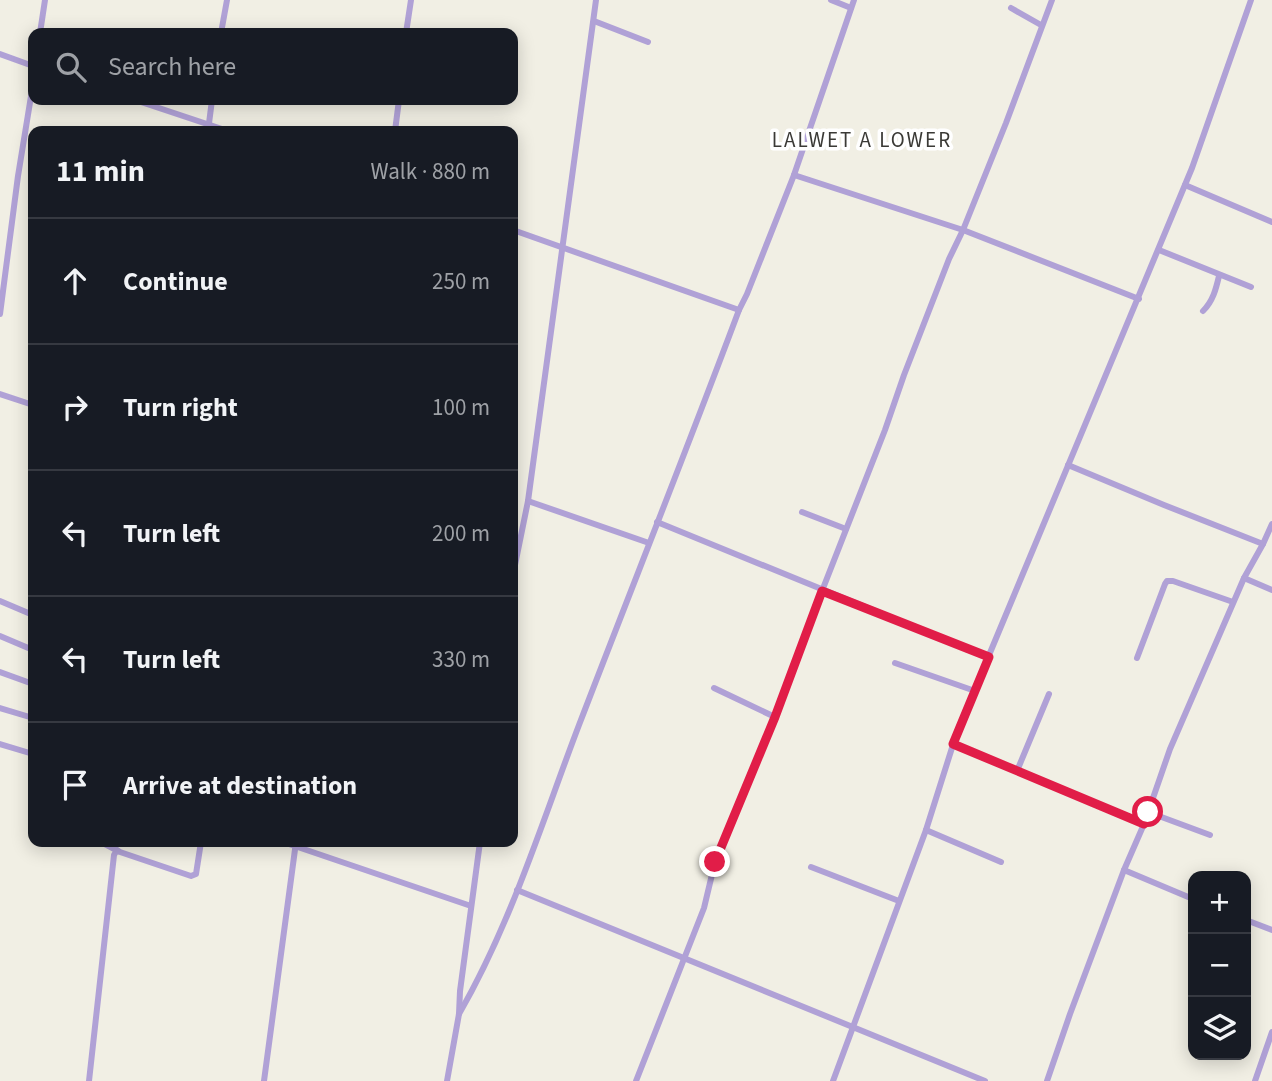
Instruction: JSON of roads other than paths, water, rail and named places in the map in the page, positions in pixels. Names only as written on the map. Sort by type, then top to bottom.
[{"type":"street","points":[[41,28],[45,0]]},
{"type":"street","points":[[222,28],[227,0]]},
{"type":"street","points":[[407,28],[411,0]]},
{"type":"street","points":[[518,550],[528,502],[596,0]]},
{"type":"street","points":[[831,0],[852,8]]},
{"type":"street","points":[[459,1014],[517,890],[739,310],[794,175],[855,0]]},
{"type":"street","points":[[636,1081],[704,908],[715,862],[775,717],[949,259],[1006,123],[1052,0]]},
{"type":"street","points":[[833,1081],[926,830],[953,744],[1159,250],[1251,0]]},
{"type":"street","points":[[1011,8],[1041,25]]},
{"type":"street","points":[[594,21],[648,42]]},
{"type":"street","points":[[0,54],[28,64]]},
{"type":"street","points":[[0,314],[30,105]]},
{"type":"street","points":[[148,105],[203,126]]},
{"type":"street","points":[[208,126],[211,105]]},
{"type":"street","points":[[396,126],[398,105]]},
{"type":"street","points":[[794,175],[963,230],[1139,299]]},
{"type":"street","points":[[1185,185],[1272,222]]},
{"type":"street","points":[[518,232],[739,310]]},
{"type":"street","points":[[1159,250],[1251,287]]},
{"type":"street","points":[[1203,311],[1214,296],[1219,276]]},
{"type":"street","points":[[0,394],[28,403]]},
{"type":"street","points":[[1068,465],[1263,544]]},
{"type":"street","points":[[528,502],[649,543]]},
{"type":"street","points":[[802,512],[846,528]]},
{"type":"street","points":[[657,522],[989,657]]},
{"type":"street","points":[[1047,1081],[1170,749],[1233,602],[1272,524]]},
{"type":"street","points":[[1244,578],[1272,590]]},
{"type":"street","points":[[1137,659],[1167,582],[1172,581],[1233,602]]},
{"type":"street","points":[[0,601],[28,613]]},
{"type":"street","points":[[0,636],[28,648]]},
{"type":"street","points":[[895,663],[975,691]]},
{"type":"street","points":[[0,672],[28,682]]},
{"type":"street","points":[[714,688],[775,717]]},
{"type":"street","points":[[1017,771],[1049,694]]},
{"type":"street","points":[[0,708],[28,716]]},
{"type":"street","points":[[0,744],[28,752]]},
{"type":"street","points":[[953,744],[1144,824]]},
{"type":"street","points":[[1148,812],[1210,835]]},
{"type":"street","points":[[926,830],[1001,862]]},
{"type":"street","points":[[112,847],[191,876],[196,874],[200,847]]},
{"type":"street","points":[[264,1081],[296,847]]},
{"type":"street","points":[[304,847],[471,906]]},
{"type":"street","points":[[447,1081],[459,1014],[479,847]]},
{"type":"street","points":[[89,1081],[114,855],[117,849]]},
{"type":"street","points":[[811,867],[899,901]]},
{"type":"street","points":[[1124,870],[1188,896]]},
{"type":"street","points":[[517,890],[985,1081]]},
{"type":"street","points":[[1251,922],[1272,930]]},
{"type":"street","points":[[1255,1081],[1272,1032]]},
{"type":"district","name":"LALWET A LOWER","points":[[862,140]]}]
